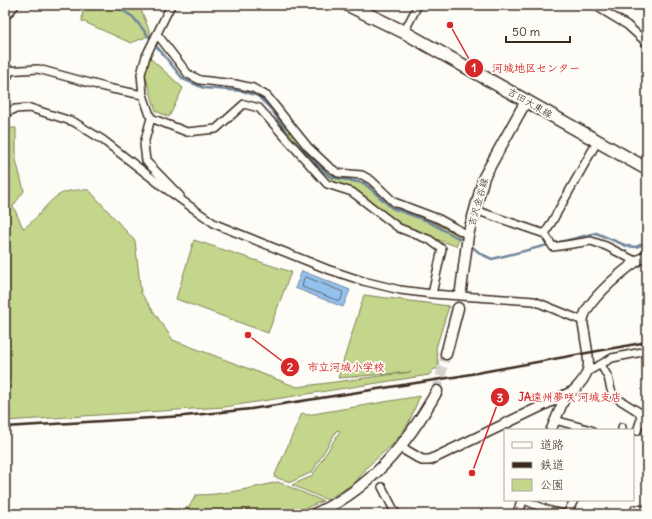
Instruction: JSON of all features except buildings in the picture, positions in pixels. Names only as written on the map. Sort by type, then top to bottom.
[{"type":"main road","points":[[5,13],[12,5]]},
{"type":"main road","name":"吉田大東線","points":[[348,5],[404,32],[647,169]]},
{"type":"main road","name":"吉沢金谷線","points":[[461,290],[468,235],[484,177],[526,101]]},
{"type":"main road","points":[[446,354],[458,308]]},
{"type":"main road","points":[[314,514],[352,494],[375,474],[400,447],[421,420],[437,391]]},
{"type":"street","points":[[171,5],[141,74],[143,95],[151,118],[144,144],[146,161],[179,194],[183,202]]},
{"type":"street","points":[[404,32],[418,5]]},
{"type":"street","points":[[594,5],[626,25],[647,43]]},
{"type":"street","points":[[157,36],[188,74],[200,80],[235,84],[253,88],[267,96],[308,147],[338,173],[362,175],[371,180],[394,202],[439,219],[468,235]]},
{"type":"street","points":[[5,82],[8,70],[38,69],[112,89],[143,95]]},
{"type":"street","points":[[151,118],[187,132],[216,129],[244,104],[259,108],[326,184],[352,192],[376,212],[399,228],[430,240],[442,249],[432,294]]},
{"type":"street","points":[[5,113],[15,109],[30,108],[74,122],[103,140],[183,202],[215,224],[363,281],[400,290],[432,294],[534,301],[583,321]]},
{"type":"street","points":[[546,237],[597,142]]},
{"type":"street","points":[[475,210],[546,237],[553,247],[591,242],[606,246],[636,261]]},
{"type":"street","points":[[400,447],[422,460],[430,460],[573,391],[583,381],[589,364],[583,321],[597,297],[636,261],[647,256]]},
{"type":"street","points":[[587,372],[612,358],[647,351]]},
{"type":"street","points":[[601,365],[608,377],[611,390],[615,397],[639,412],[644,421],[637,431]]},
{"type":"street","points":[[551,429],[566,395]]},
{"type":"street","points":[[555,420],[587,429]]},
{"type":"street","points":[[382,487],[396,514]]},
{"type":"street","points":[[518,514],[523,501]]},
{"type":"street","points":[[526,501],[564,514]]},
{"type":"street","points":[[567,514],[574,501]]},
{"type":"street","points":[[633,514],[635,509],[647,510]]},
{"type":"green space","points":[[83,5],[135,5],[142,12],[151,35],[131,43],[82,21]]},
{"type":"green space","points":[[150,58],[183,88],[169,117],[156,111],[145,75]]},
{"type":"green space","points":[[274,119],[284,123],[334,174],[375,188],[397,207],[461,235],[456,246],[429,237],[391,220],[343,190],[289,143]]},
{"type":"green space","points":[[5,128],[16,128],[16,160],[24,191],[13,206],[23,228],[32,222],[51,201],[61,194],[73,190],[89,190],[135,241],[141,293],[173,340],[297,387],[411,372],[338,378],[364,295],[449,306],[436,348],[439,369],[434,369],[429,375],[224,407],[5,421]]},
{"type":"green space","points":[[194,240],[291,272],[268,333],[176,299]]},
{"type":"green space","points":[[420,396],[408,424],[394,443],[367,467],[356,482],[327,500],[292,485],[312,476],[340,431],[337,430],[312,472],[291,482],[274,477],[302,413],[307,415]]},
{"type":"green space","points":[[278,482],[323,501],[291,514],[246,514],[223,511],[219,514],[161,514],[164,507],[178,512],[187,507],[186,512],[196,495],[248,489]]},
{"type":"water","points":[[302,271],[350,290],[343,307],[295,288]]},
{"type":"waterway","points":[[114,5],[133,17],[183,79],[204,88],[243,91],[258,96],[272,110],[292,140],[331,177],[364,183],[392,208],[425,220],[460,239]]},
{"type":"waterway","points":[[471,246],[481,254],[492,259],[596,233],[627,246],[636,247],[647,242]]},
{"type":"tunnel","points":[[437,391],[446,354]]},
{"type":"railway","points":[[5,427],[184,416],[251,409],[460,376],[647,342]]},
{"type":"place","name":"河城地区センター","points":[[450,25]]},
{"type":"place","name":"市立河城小学校","points":[[248,335]]},
{"type":"place","name":"JA遠州夢咲 河城支店","points":[[472,473]]}]
